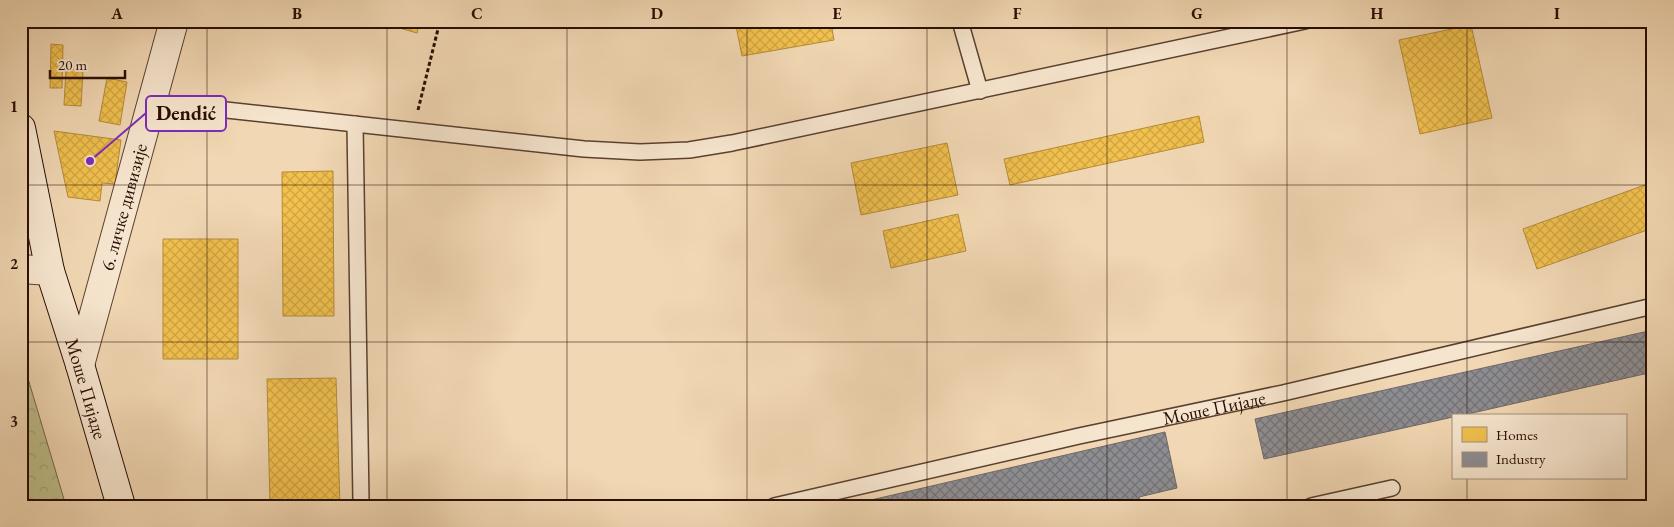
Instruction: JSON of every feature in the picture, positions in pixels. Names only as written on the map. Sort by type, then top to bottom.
[{"type":"street","name":"6. личке дивизије","points":[[80,365],[174,21]]},
{"type":"street","name":"Моше Пијаде","points":[[21,128],[50,270],[80,365],[120,506]]},
{"type":"street","points":[[21,269],[50,270]]},
{"type":"lane","points":[[960,21],[980,90]]},
{"type":"lane","points":[[153,102],[584,149],[640,152],[689,150],[732,143],[1305,21]]},
{"type":"lane","points":[[355,124],[361,501]]},
{"type":"lane","name":"Моше Пијаде","points":[[774,506],[1079,436],[1282,393],[1653,306]]},
{"type":"lane","points":[[1311,506],[1392,488]]},
{"type":"path","points":[[413,130],[440,21]]},
{"type":"path","points":[[21,489],[28,506]]},
{"type":"green space","points":[[21,355],[66,506],[21,506]]},
{"type":"building: Homes","points":[[375,21],[420,21],[417,33]]},
{"type":"building: Homes","points":[[735,21],[876,21],[832,29],[834,40],[742,56]]},
{"type":"building: Homes","points":[[1471,25],[1492,118],[1420,134],[1399,40]]},
{"type":"building: Homes","points":[[51,44],[63,45],[62,88],[50,88]]},
{"type":"building: Homes","points":[[66,69],[83,70],[81,106],[64,105]]},
{"type":"building: Homes","points":[[107,78],[127,82],[120,125],[99,121]]},
{"type":"building: Homes","points":[[1199,116],[1204,142],[1010,185],[1004,159]]},
{"type":"building: Homes","points":[[54,131],[121,140],[115,184],[102,183],[100,201],[68,197]]},
{"type":"building: Homes","points":[[947,143],[958,195],[861,215],[851,163]]},
{"type":"building: Homes","points":[[333,171],[334,316],[283,316],[282,172]]},
{"type":"building: Homes","points":[[1653,182],[1653,228],[1537,269],[1523,229]]},
{"type":"building: Homes","points":[[958,214],[966,251],[891,268],[883,231]]},
{"type":"building: Homes","points":[[163,239],[238,239],[238,359],[163,359]]},
{"type":"building: Homes","points":[[336,378],[340,506],[270,506],[267,379]]},
{"type":"building: Industry","points":[[1653,330],[1653,372],[1468,414],[1452,414],[1452,417],[1264,459],[1255,419]]},
{"type":"building: Industry","points":[[1165,432],[1177,488],[1139,497],[1141,506],[1101,506],[1100,503],[1088,506],[845,506]]},
{"type":"place","name":"Dendić","points":[[90,161]]}]
